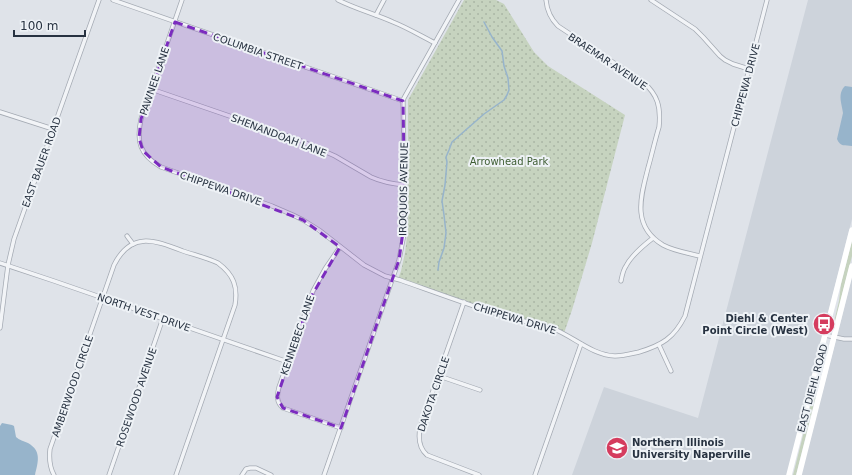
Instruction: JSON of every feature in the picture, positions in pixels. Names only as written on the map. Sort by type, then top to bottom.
[{"type":"street","name":"EAST BAUER ROAD","points":[[0,328],[8,265],[14,239],[99,0]]},
{"type":"street","name":"COLUMBIA STREET","points":[[113,0],[403,101]]},
{"type":"street","name":"PAWNEE LANE","points":[[150,160],[143,151],[139,141],[141,119],[182,0]]},
{"type":"street","points":[[338,0],[394,22],[435,44]]},
{"type":"street","points":[[376,15],[384,0]]},
{"type":"street","name":"IROQUOIS AVENUE","points":[[324,475],[394,278],[399,260],[404,234],[405,185],[403,101],[459,0]]},
{"type":"street","name":"BRAEMAR AVENUE","points":[[546,0],[546,6],[551,17],[558,26],[643,82],[649,87],[656,98],[660,111],[659,127],[642,193],[640,206],[641,215],[644,224],[653,238],[664,246],[700,256]]},
{"type":"street","points":[[651,0],[695,29],[725,60],[749,69]]},
{"type":"street","name":"CHIPPEWA DRIVE","points":[[150,160],[160,167],[272,206],[293,215],[319,230],[364,265],[385,276],[504,316],[553,329],[597,352],[613,356],[630,354],[659,345],[674,334],[684,316],[767,0]]},
{"type":"street","name":"SHENANDOAH LANE","points":[[151,89],[299,140],[335,156],[378,180],[405,185]]},
{"type":"street","points":[[0,112],[53,129]]},
{"type":"street","name":"EAST DIEHL ROAD","points":[[790,475],[852,230]]},
{"type":"street","points":[[127,236],[133,244],[138,242],[153,241],[215,262],[232,276],[236,286],[237,296],[235,305],[176,475]]},
{"type":"street","points":[[621,281],[627,264],[631,258],[653,238]]},
{"type":"street","name":"AMBERWOOD CIRCLE","points":[[54,475],[50,464],[50,449],[114,265],[124,250],[133,244]]},
{"type":"street","name":"KENNEBEC LANE","points":[[340,247],[325,268],[313,291],[277,394],[278,402],[283,408],[341,428]]},
{"type":"street","name":"NORTH VEST DRIVE","points":[[0,263],[288,362]]},
{"type":"street","name":"EAST DIEHL ROAD","points":[[799,475],[852,266]]},
{"type":"street","name":"DAKOTA CIRCLE","points":[[464,302],[420,428],[418,438],[423,452],[427,455],[479,475]]},
{"type":"street","name":"ROSEWOOD AVENUE","points":[[109,475],[163,318]]},
{"type":"street","points":[[826,335],[844,339],[852,339]]},
{"type":"street","points":[[535,475],[581,344]]},
{"type":"street","points":[[659,345],[671,371]]},
{"type":"street","points":[[439,376],[480,390]]},
{"type":"street","points":[[242,475],[246,469],[252,467],[271,475]]},
{"type":"highlighted area","points":[[175,22],[403,101],[405,218],[399,260],[341,428],[283,408],[277,397],[311,297],[340,247],[303,220],[161,167],[143,151],[139,138],[141,119]]},
{"type":"shaded area","points":[[808,0],[852,0],[852,219],[787,475],[572,475],[604,387],[698,418]]},
{"type":"shaded area","points":[[852,277],[852,475],[801,475],[843,313]]},
{"type":"green space","name":"Arrowhead Park","points":[[464,0],[496,0],[504,4],[534,52],[548,66],[625,115],[592,243],[564,333],[513,318],[398,279],[405,253],[408,228],[408,100]]},
{"type":"green space","points":[[852,241],[852,256],[833,326],[839,301],[841,284]]},
{"type":"green space","points":[[825,348],[817,382],[816,396],[796,475],[793,475]]},
{"type":"water","points":[[845,86],[852,87],[852,146],[841,144],[837,139],[843,113],[841,92]]},
{"type":"water","points":[[2,423],[14,426],[16,437],[32,446],[37,453],[38,457],[35,475],[0,475],[0,426]]},
{"type":"waterway","points":[[438,270],[444,248],[446,233],[442,201],[445,185],[446,157],[452,142],[484,114],[504,100],[509,90],[502,51],[484,22]]},
{"type":"place","name":"Diehl & Center Point Circle (West)","points":[[824,324]]},
{"type":"place","name":"Northern Illinois University Naperville","points":[[617,448]]}]
